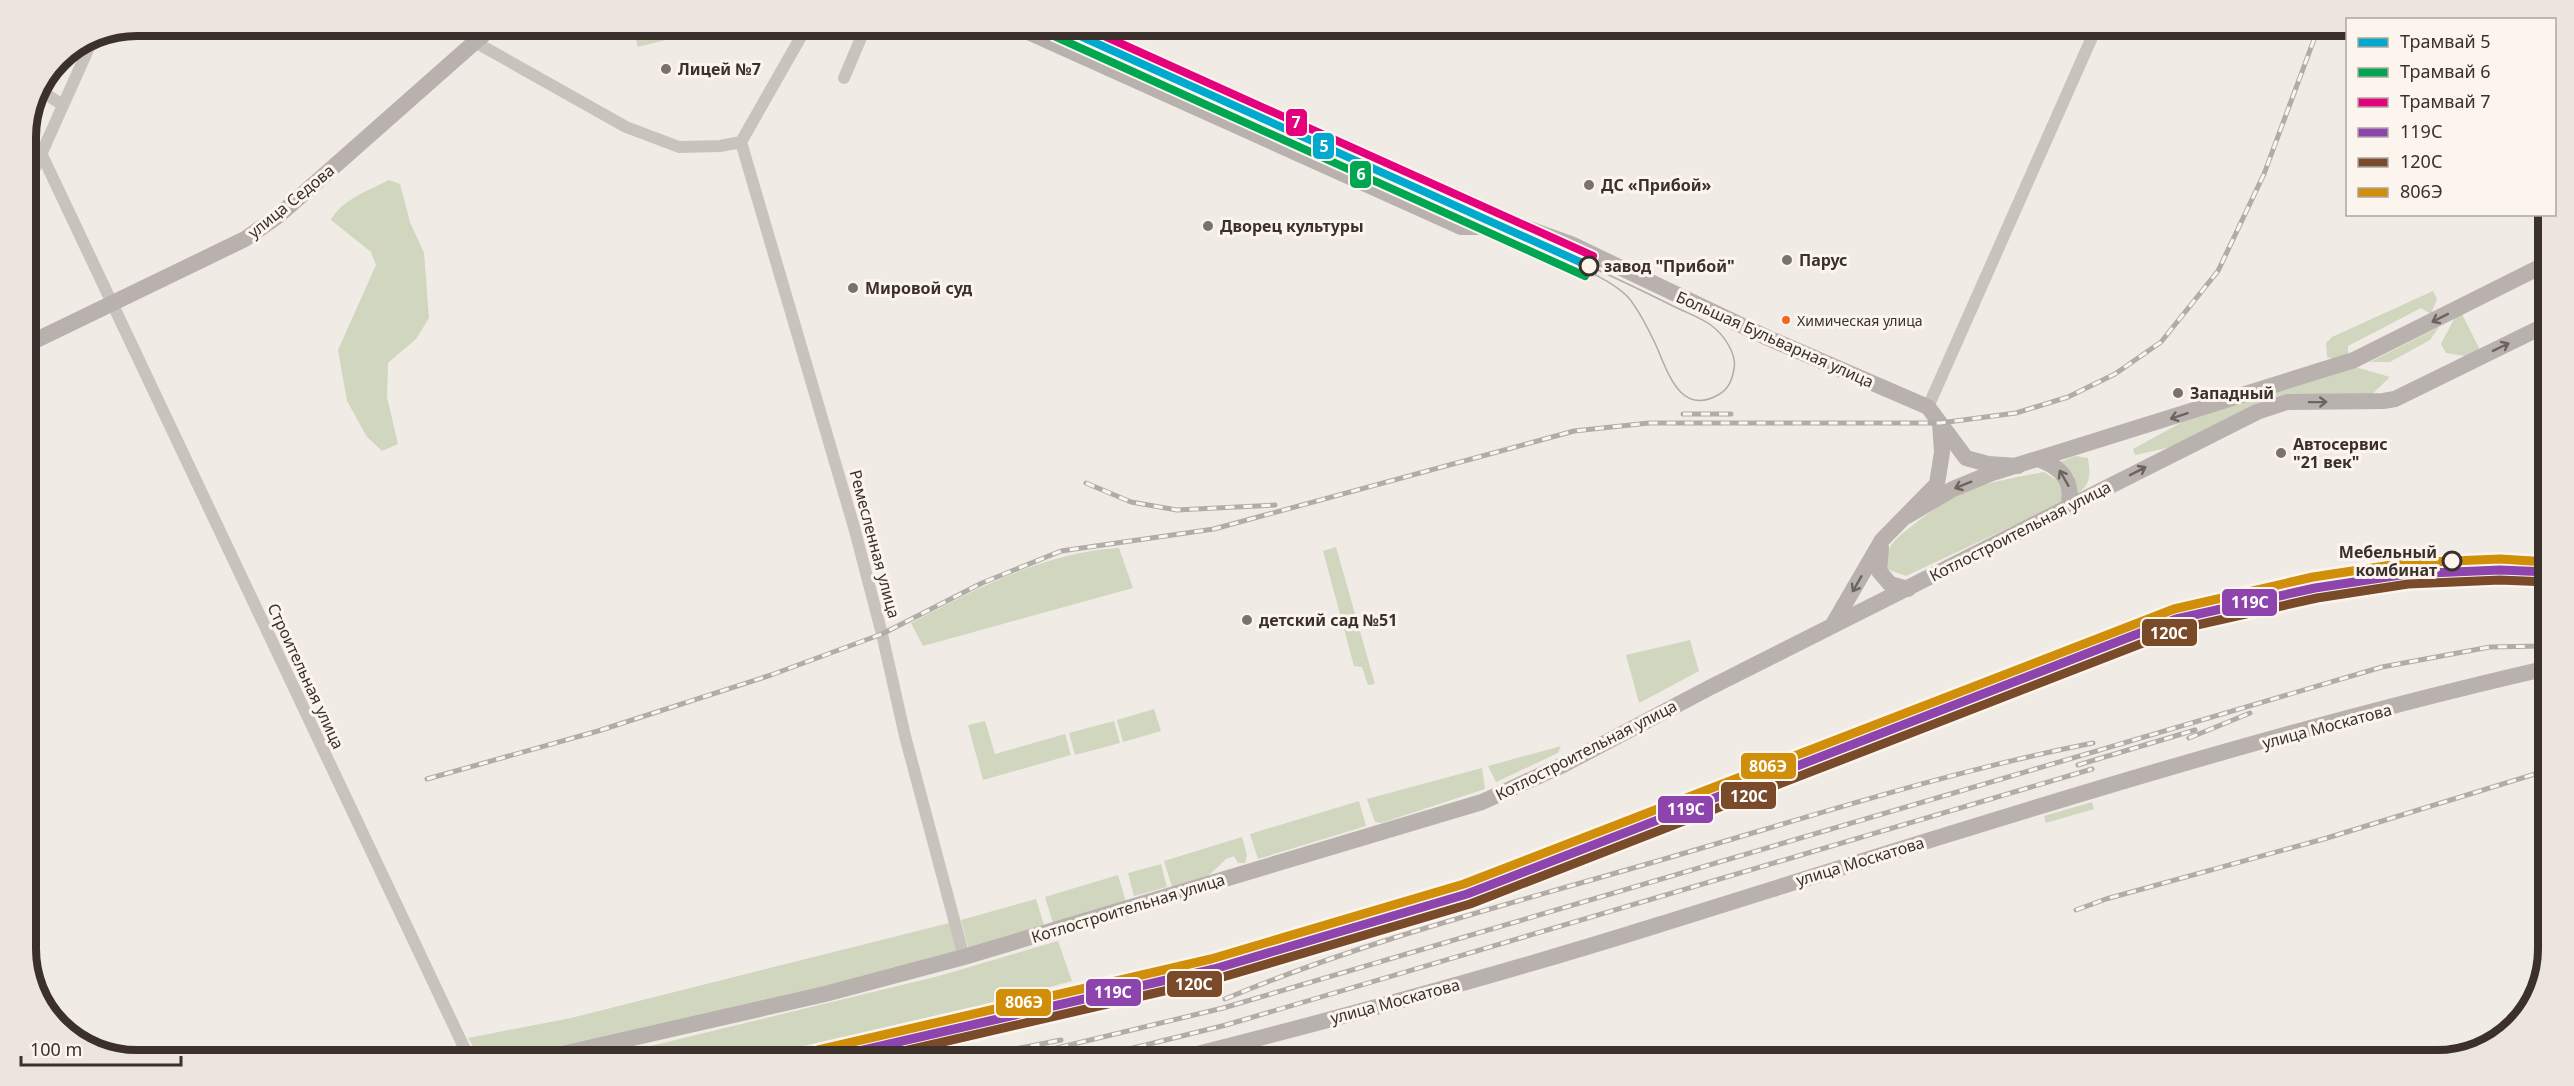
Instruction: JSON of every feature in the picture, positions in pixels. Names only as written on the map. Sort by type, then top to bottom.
[{"type":"main road","name":"улица Седова","points":[[36,340],[245,239],[278,216],[482,36]]},
{"type":"main road","name":"Большая Бульварная улица","points":[[1036,36],[1461,227],[1524,225]]},
{"type":"main road","name":"Большая Бульварная улица","points":[[1090,36],[1490,215],[1524,225],[1571,244],[1768,338],[1928,407]]},
{"type":"main road","points":[[1907,516],[1953,489],[2018,466],[2354,360],[2538,268]]},
{"type":"main road","name":"Котлостроительная улица","points":[[580,1050],[825,994],[964,957],[1482,802],[1563,765],[1709,688],[2257,412],[2287,402],[2395,399],[2538,329]]},
{"type":"main road","points":[[1928,407],[1966,458],[1988,464],[2018,466]]},
{"type":"main road","points":[[1831,627],[1882,540],[1937,484],[1942,452],[1940,423]]},
{"type":"main road","points":[[2041,460],[2061,470],[2068,480],[2071,494],[2068,507]]},
{"type":"main road","points":[[1882,540],[1878,558],[1879,571],[1890,584],[1908,589]]},
{"type":"main road","name":"улица Москатова","points":[[1210,1050],[1646,929],[1848,864],[2087,793],[2352,718],[2538,671]]},
{"type":"street","points":[[475,42],[626,127],[679,147],[720,146],[741,142],[801,36]]},
{"type":"street","points":[[844,78],[862,36]]},
{"type":"street","points":[[1928,407],[2093,36]]},
{"type":"street","points":[[36,167],[61,104],[86,50]]},
{"type":"street","points":[[46,94],[61,104]]},
{"type":"street","name":"Ремесленная улица","points":[[741,142],[854,527],[882,634],[911,762],[964,957]]},
{"type":"street","name":"Строительная улица","points":[[42,155],[465,1050]]},
{"type":"green space","points":[[635,36],[681,36],[638,47]]},
{"type":"green space","points":[[389,180],[400,184],[410,222],[424,253],[429,318],[416,339],[388,363],[387,397],[398,444],[382,451],[367,437],[347,401],[338,350],[376,265],[371,252],[331,220],[335,213],[349,201]]},
{"type":"green space","points":[[2433,291],[2437,299],[2431,314],[2421,308],[2348,346],[2348,356],[2333,359],[2327,357],[2326,343],[2332,337]]},
{"type":"green space","points":[[2462,314],[2481,352],[2472,357],[2446,353],[2441,344],[2454,319]]},
{"type":"green space","points":[[2439,327],[2430,340],[2390,362],[2370,362]]},
{"type":"green space","points":[[2355,367],[2390,377],[2368,398],[2296,397],[2176,446],[2135,455],[2133,449],[2186,420]]},
{"type":"green space","points":[[2075,456],[2088,458],[2089,469],[2089,478],[2085,487],[2076,495],[2074,476],[2060,462]]},
{"type":"green space","points":[[2044,472],[2061,483],[2064,494],[2061,503],[1906,576],[1887,569],[1887,555],[1892,544],[1913,525],[1945,502],[1974,488]]},
{"type":"green space","points":[[1336,547],[1375,684],[1368,685],[1362,667],[1354,666],[1323,551]]},
{"type":"green space","points":[[1119,548],[1133,588],[923,646],[911,623],[1012,574],[1064,557]]},
{"type":"green space","points":[[1690,640],[1699,671],[1639,703],[1626,655]]},
{"type":"green space","points":[[1154,709],[1161,731],[1123,742],[1117,720]]},
{"type":"green space","points":[[985,721],[995,754],[1065,734],[1071,755],[983,780],[968,725]]},
{"type":"green space","points":[[1114,721],[1120,743],[1075,755],[1069,733]]},
{"type":"green space","points":[[1561,746],[1558,753],[1496,782],[1488,766]]},
{"type":"green space","points":[[1482,768],[1485,789],[1381,823],[1375,822],[1367,799]]},
{"type":"green space","points":[[1359,801],[1366,826],[1258,859],[1250,834]]},
{"type":"green space","points":[[2092,802],[2094,809],[2046,823],[2044,816]]},
{"type":"green space","points":[[1242,837],[1247,855],[1245,863],[1238,863],[1234,856],[1226,859],[1207,877],[1172,887],[1164,861]]},
{"type":"green space","points":[[1161,864],[1167,887],[1134,896],[1128,873]]},
{"type":"green space","points":[[1118,875],[1126,902],[1053,923],[1045,897]]},
{"type":"green space","points":[[1036,899],[1044,925],[969,950],[961,920]]},
{"type":"green space","points":[[953,922],[960,952],[558,1050],[475,1050],[468,1038],[571,1018]]},
{"type":"green space","points":[[1058,941],[1072,981],[978,1006],[786,1050],[634,1050],[939,976]]},
{"type":"tram line","name":"6","points":[[1054,36],[1585,276]]},
{"type":"tram line","name":"5","points":[[1080,36],[1589,266]]},
{"type":"tram line","name":"7","points":[[1104,36],[1593,256]]},
{"type":"tram line","points":[[1542,251],[1598,276],[1627,296],[1645,322],[1668,374],[1683,394],[1692,399],[1704,400],[1725,390],[1731,380],[1734,357],[1729,345],[1717,330],[1699,318],[1589,266]]},
{"type":"railway","points":[[427,779],[598,731],[771,675],[882,634],[982,583],[1061,551],[1214,529],[1574,431],[1649,423],[1940,423],[2016,413],[2068,397],[2115,374],[2161,342],[2218,271],[2264,174],[2315,36]]},
{"type":"railway","points":[[1683,414],[1731,414]]},
{"type":"railway","points":[[1086,483],[1131,502],[1177,510],[1275,505]]},
{"type":"railway","points":[[1049,1050],[1223,1008],[2382,667],[2490,647],[2538,646]]},
{"type":"railway","points":[[2189,738],[2250,713]]},
{"type":"railway","points":[[2078,765],[2195,730]]},
{"type":"railway","points":[[1225,999],[1383,941],[1491,909],[1928,782],[2093,743]]},
{"type":"railway","points":[[1125,1050],[1226,1025],[2092,769]]},
{"type":"railway","points":[[2076,910],[2106,899],[2327,838],[2538,773]]},
{"type":"railway","points":[[1010,1050],[1061,1040]]},
{"type":"transit line","name":"806Э","points":[[818,1050],[1211,959],[1464,884],[2174,609],[2313,577],[2405,563],[2500,559],[2538,561]]},
{"type":"transit line","name":"119С","points":[[863,1050],[1214,969],[1467,894],[2176,619],[2315,588],[2407,574],[2500,570],[2538,572]]},
{"type":"transit line","name":"120С","points":[[908,1050],[1216,979],[1470,904],[2179,629],[2317,598],[2408,584],[2500,580],[2538,582]]},
{"type":"place","name":"Лицей №7","points":[[666,69]]},
{"type":"place","name":"ДC «Прибой»","points":[[1589,185]]},
{"type":"place","name":"Дворец культуры","points":[[1208,226]]},
{"type":"place","name":"Парус","points":[[1787,260]]},
{"type":"place","name":"завод \"Прибой\"","points":[[1589,266]]},
{"type":"place","name":"Мировой суд","points":[[853,288]]},
{"type":"place","name":"Химическая улица","points":[[1786,320]]},
{"type":"place","name":"Западный","points":[[2178,393]]},
{"type":"place","name":"Автосервис \"21 век\"","points":[[2281,453]]},
{"type":"place","name":"Мебельный комбинат","points":[[2452,561]]},
{"type":"place","name":"детский сад №51","points":[[1247,620]]}]
